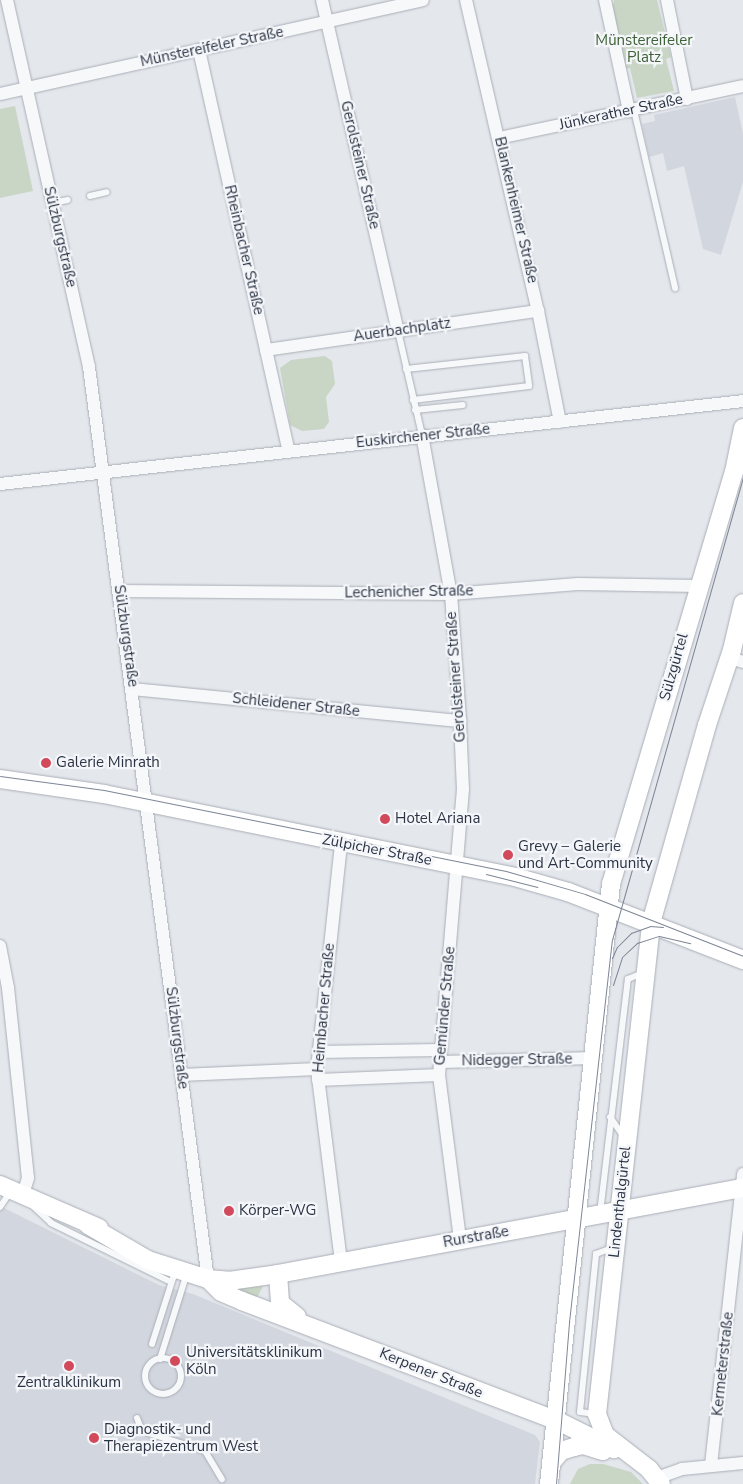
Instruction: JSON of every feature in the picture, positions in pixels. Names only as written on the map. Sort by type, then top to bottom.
[{"type":"main road","name":"Sülzgürtel","points":[[608,906],[611,884],[698,586],[734,472],[743,428]]},
{"type":"main road","points":[[651,923],[707,725],[736,660],[743,603]]},
{"type":"main road","name":"Zülpicher Straße","points":[[0,779],[58,785],[341,844],[457,863],[515,877],[608,906],[743,960]]},
{"type":"main road","points":[[549,1484],[578,1218],[608,906]]},
{"type":"main road","name":"Lindenthalgürtel","points":[[651,923],[596,1414],[605,1435],[659,1481]]},
{"type":"main road","name":"Rurstraße","points":[[208,1279],[229,1281],[278,1274],[600,1214],[742,1183]]},
{"type":"main road","name":"Kerpener Straße","points":[[11,1190],[88,1225],[148,1260],[178,1274],[208,1279],[221,1292],[556,1420]]},
{"type":"main road","name":"Kerpener Straße","points":[[278,1274],[280,1303],[306,1324]]},
{"type":"main road","name":"Lindenthalgürtel","points":[[556,1420],[639,1462]]},
{"type":"main road","name":"Lindenthalgürtel","points":[[552,1463],[561,1451],[583,1445],[639,1462]]},
{"type":"street","name":"Sülzburgstraße","points":[[7,0],[89,367],[133,689],[208,1279]]},
{"type":"street","name":"Gerolsteiner Straße","points":[[322,0],[398,331]]},
{"type":"street","name":"Münstereifeler Straße","points":[[0,94],[423,0]]},
{"type":"street","name":"Blankenheimer Straße","points":[[466,0],[500,138],[560,422]]},
{"type":"street","points":[[605,0],[632,110]]},
{"type":"street","points":[[667,0],[687,98]]},
{"type":"street","name":"Rheinbacher Straße","points":[[199,50],[289,450]]},
{"type":"street","name":"Jünkerather Straße","points":[[500,138],[743,86]]},
{"type":"street","name":"Auerbachplatz","points":[[266,350],[538,311]]},
{"type":"street","name":"Euskirchener Straße","points":[[0,484],[289,450],[743,401]]},
{"type":"street","name":"Gerolsteiner Straße","points":[[422,436],[451,594],[463,789],[457,863]]},
{"type":"street","name":"Lechenicher Straße","points":[[120,591],[451,594],[578,584],[698,586]]},
{"type":"street","name":"Schleidener Straße","points":[[133,689],[460,721]]},
{"type":"street","name":"Heimbacher Straße","points":[[341,844],[318,1052],[318,1074],[341,1261]]},
{"type":"street","name":"Gemünder Straße","points":[[457,863],[439,1075],[460,1240]]},
{"type":"street","points":[[0,946],[8,988],[28,1178],[11,1190]]},
{"type":"street","name":"Nidegger Straße","points":[[318,1052],[594,1058]]},
{"type":"street","points":[[181,1075],[439,1075]]},
{"type":"street","name":"Kermeterstraße","points":[[711,1465],[742,1183]]},
{"type":"street","points":[[659,1481],[671,1471],[711,1465],[743,1463]]},
{"type":"lane","points":[[632,110],[675,288]]},
{"type":"lane","points":[[90,196],[107,192]]},
{"type":"lane","points":[[52,203],[68,200]]},
{"type":"lane","points":[[398,331],[422,436]]},
{"type":"lane","points":[[406,369],[525,356],[529,386],[413,400]]},
{"type":"lane","points":[[415,410],[463,405]]},
{"type":"lane","points":[[600,1214],[610,1117],[628,980],[645,972]]},
{"type":"lane","points":[[610,1117],[626,1140]]},
{"type":"lane","points":[[0,1207],[11,1190],[51,1223],[178,1274]]},
{"type":"lane","points":[[152,1344],[178,1274]]},
{"type":"lane","points":[[160,1359],[171,1361],[180,1376],[177,1387],[167,1394],[155,1393],[145,1379],[148,1366],[160,1359],[178,1274]]},
{"type":"lane","points":[[137,1418],[142,1431],[205,1451],[222,1479]]},
{"type":"shaded area","points":[[735,97],[743,134],[743,182],[721,255],[703,249],[684,166],[667,171],[663,153],[649,157],[642,124],[655,121],[654,115]]},
{"type":"shaded area","name":"Universitätsklinikum Köln","points":[[0,1206],[159,1285],[193,1294],[535,1435],[540,1442],[535,1484],[0,1484]]},
{"type":"green space","name":"Münstereifeler Platz","points":[[614,0],[657,0],[671,57],[666,59],[674,91],[637,98],[630,68],[624,69],[610,5],[614,4]]},
{"type":"green space","points":[[15,106],[33,191],[0,198],[0,109]]},
{"type":"green space","points":[[325,356],[332,361],[335,384],[326,397],[329,422],[324,429],[302,431],[290,425],[280,368],[291,360]]},
{"type":"green space","points":[[263,1286],[255,1302],[230,1289],[245,1288]]},
{"type":"green space","points":[[590,1464],[603,1464],[631,1472],[643,1484],[570,1484],[578,1469]]},
{"type":"tram line","points":[[556,1484],[569,1322],[612,940],[743,478]]},
{"type":"tram line","points":[[0,776],[104,790],[506,871],[585,894],[743,956]]},
{"type":"tram line","points":[[486,874],[537,887]]},
{"type":"tram line","points":[[612,958],[617,947],[631,933],[650,926],[663,927]]},
{"type":"tram line","points":[[613,985],[622,957],[637,943],[659,936],[690,943]]},
{"type":"place","name":"Galerie Minrath","points":[[46,763]]},
{"type":"place","name":"Hotel Ariana","points":[[385,819]]},
{"type":"place","name":"Grevy – Galerie und Art-Community","points":[[508,855]]},
{"type":"place","name":"Körper-WG","points":[[229,1211]]},
{"type":"place","name":"Universitätsklinikum Köln","points":[[175,1361]]},
{"type":"place","name":"Zentralklinikum","points":[[69,1366]]},
{"type":"place","name":"Diagnostik- und Therapiezentrum West","points":[[94,1438]]}]
